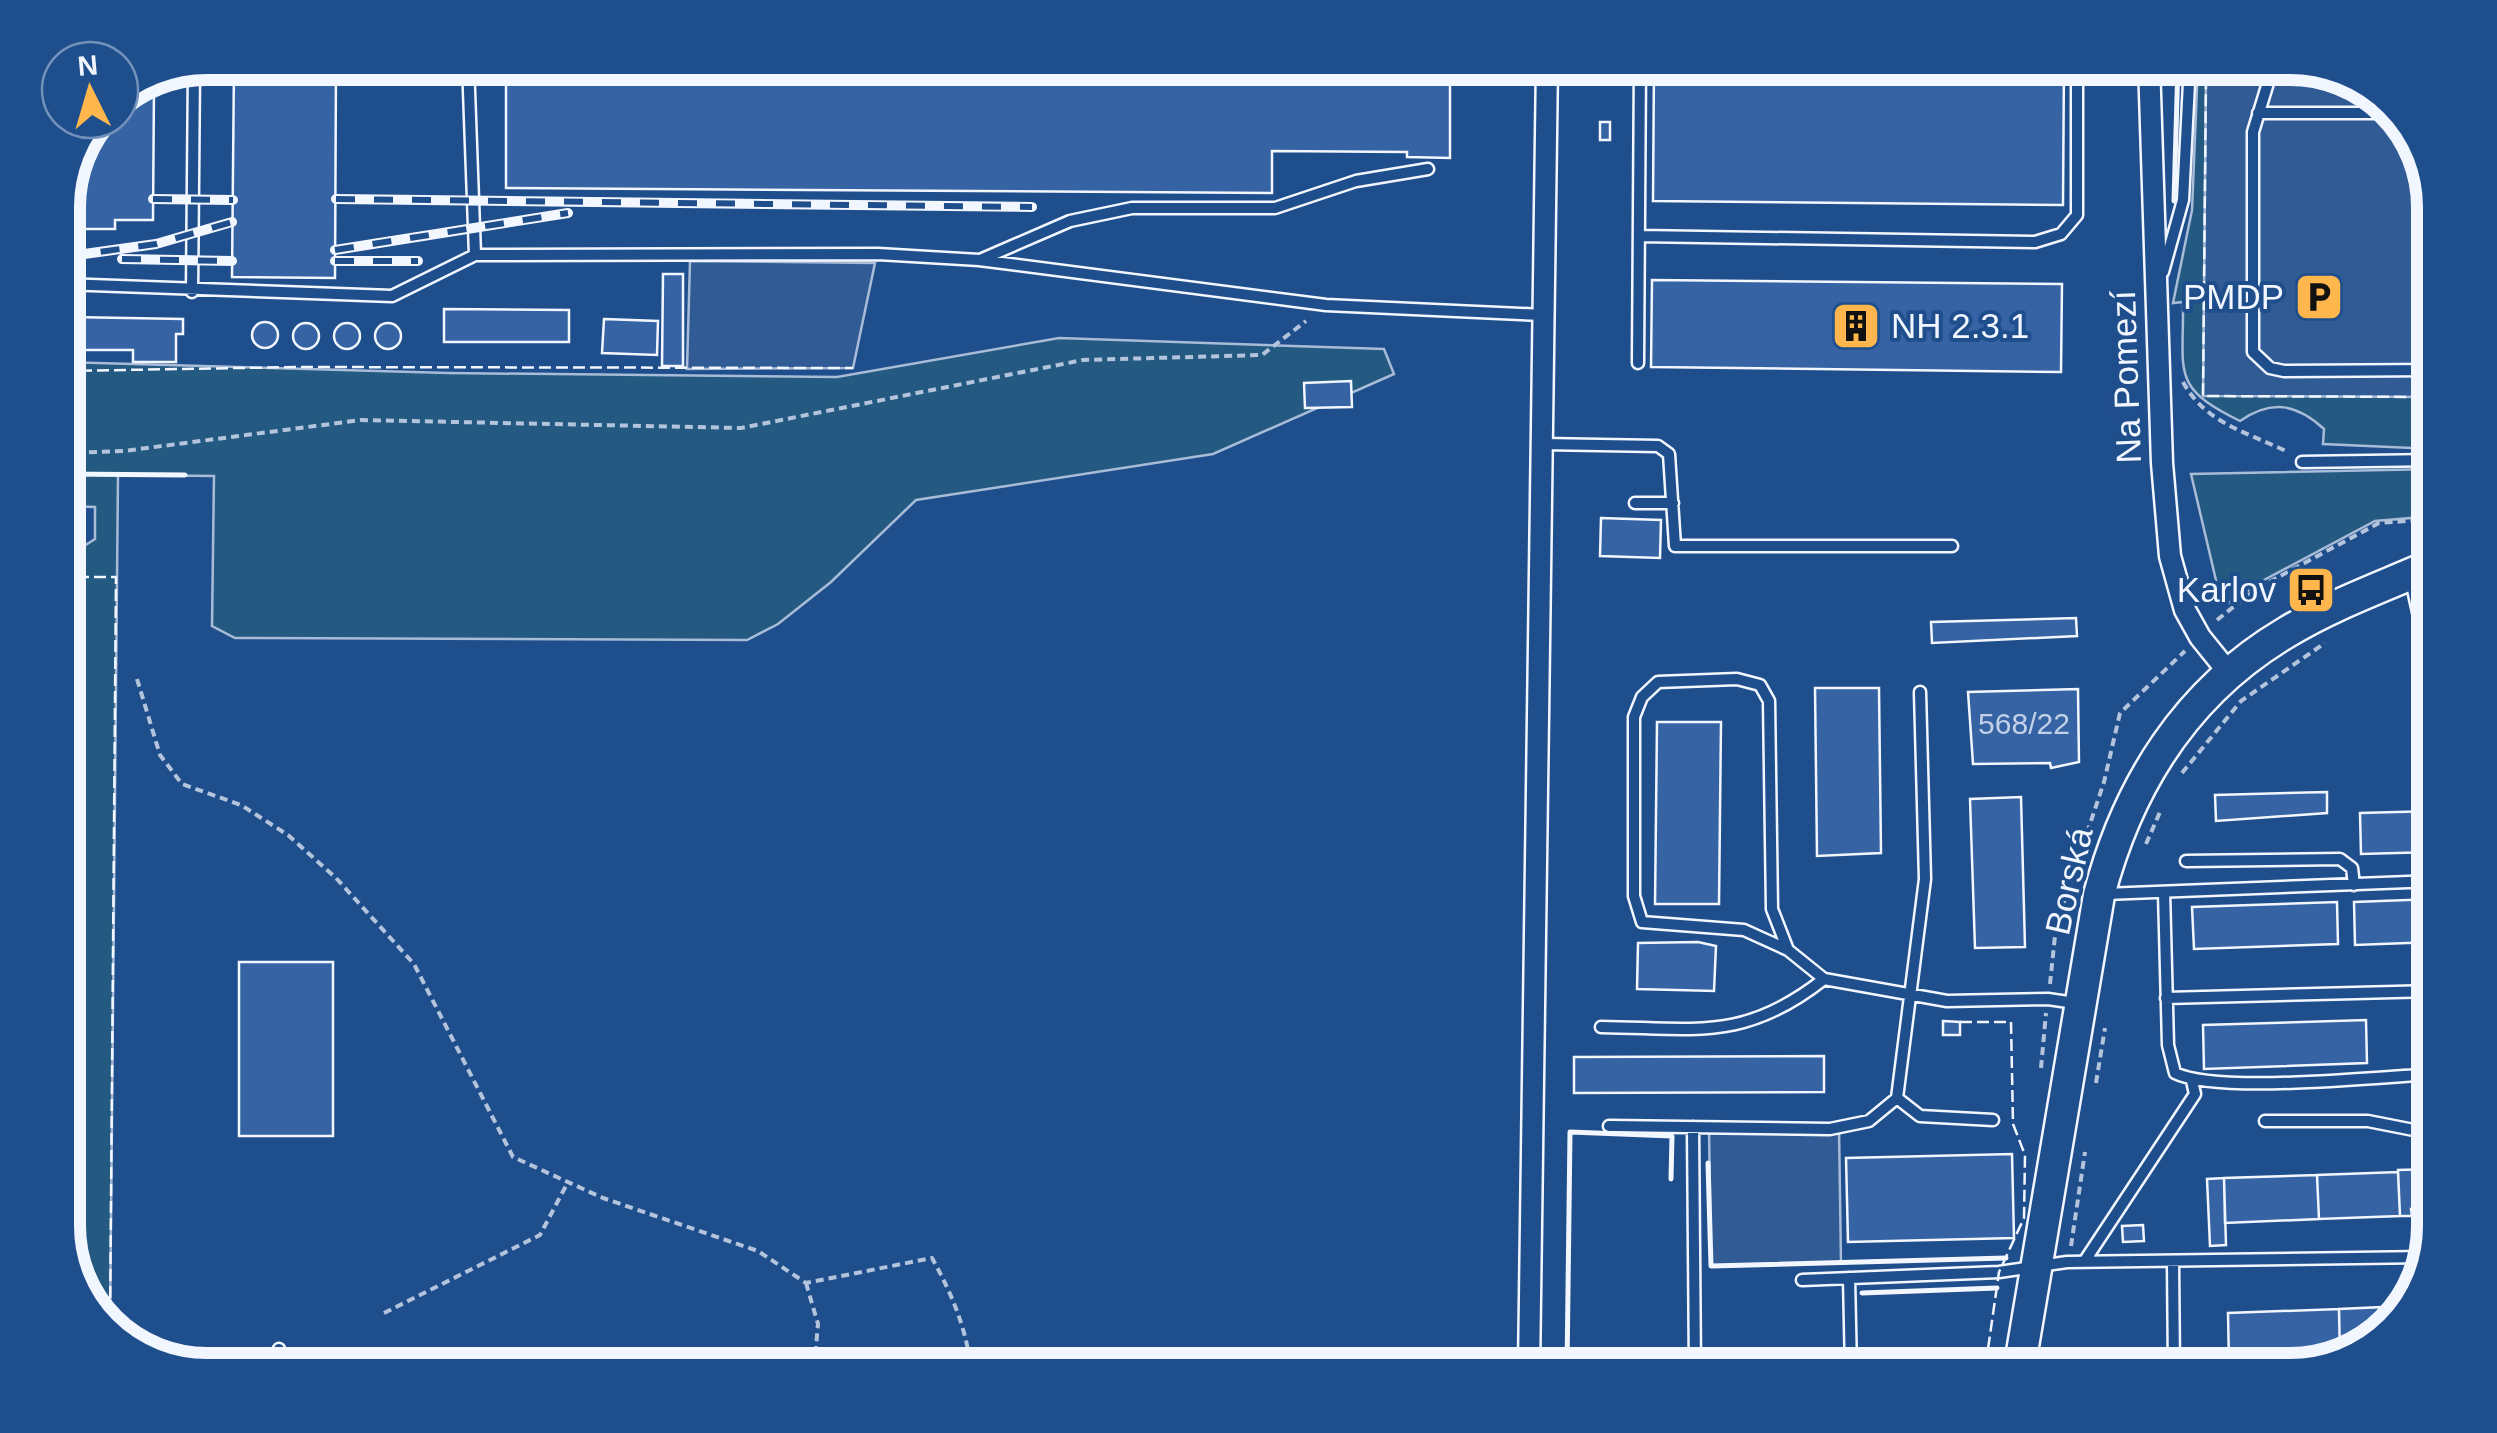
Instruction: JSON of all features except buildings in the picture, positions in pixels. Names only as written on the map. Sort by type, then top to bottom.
[{"type":"street","points":[[1529,1353],[1548,80]]},
{"type":"street","name":"Na Pomezí","points":[[2149,80],[2155,296],[2170,556],[2176,584],[2200,638],[2229,673]]},
{"type":"street","name":"Borská","points":[[2022,1353],[2099,895],[2111,850],[2140,782],[2189,712],[2229,673],[2305,621],[2417,572]]},
{"type":"lane","points":[[469,80],[475,255]]},
{"type":"lane","points":[[1638,364],[1640,80]]},
{"type":"lane","points":[[1639,236],[2035,242],[2061,234],[2077,216],[2077,80]]},
{"type":"lane","points":[[2155,296],[2184,200],[2189,80]]},
{"type":"lane","points":[[2268,80],[2253,132],[2253,352],[2270,368],[2284,371],[2417,370]]},
{"type":"lane","points":[[192,292],[194,81]]},
{"type":"lane","points":[[2258,113],[2376,114]]},
{"type":"lane","points":[[979,260],[1070,221],[1132,208],[1275,208],[1356,181],[1428,169]]},
{"type":"lane","points":[[80,285],[192,292],[392,296],[475,255],[878,254],[979,260],[1326,306],[1544,315]]},
{"type":"lane","points":[[1542,444],[1658,446],[1672,464],[1675,546],[1952,546]]},
{"type":"lane","points":[[2302,462],[2417,460]]},
{"type":"lane","points":[[1635,503],[1673,502]]},
{"type":"lane","points":[[1788,950],[1772,909],[1769,701],[1760,686],[1737,680],[1658,682],[1642,697],[1634,717],[1634,896],[1642,922],[1744,930],[1788,950],[1824,979],[1946,1001],[2048,999],[2082,1004]]},
{"type":"lane","points":[[1609,1126],[1830,1129],[1869,1122],[1897,1098],[1925,879],[1920,692]]},
{"type":"lane","points":[[2186,861],[2340,859],[2352,868],[2354,884]]},
{"type":"lane","points":[[2099,895],[2417,882]]},
{"type":"lane","points":[[2164,892],[2168,1045],[2175,1073],[2192,1081],[2417,1074]]},
{"type":"lane","points":[[1601,1027],[1720,1029],[1760,1021],[1824,979]]},
{"type":"lane","points":[[2166,998],[2417,991]]},
{"type":"lane","points":[[2084,1262],[2195,1094],[2192,1081]]},
{"type":"lane","points":[[1897,1098],[1920,1116],[1993,1120]]},
{"type":"lane","points":[[2265,1120],[2368,1121],[2417,1131]]},
{"type":"lane","points":[[1693,1127],[1695,1353]]},
{"type":"lane","points":[[1802,1280],[1999,1272],[2084,1262],[2413,1258]]},
{"type":"lane","points":[[2173,1262],[2174,1353]]},
{"type":"lane","points":[[1849,1278],[1851,1353]]},
{"type":"lane","points":[[280,1349],[280,1353]]},
{"type":"path","points":[[80,452],[124,451],[361,420],[741,428],[1083,360],[1262,354],[1326,306]]},
{"type":"path","points":[[2180,378],[2196,405],[2222,424],[2302,462]]},
{"type":"path","points":[[2200,638],[2256,589],[2380,523],[2417,520]]},
{"type":"path","points":[[137,679],[160,755],[182,784],[241,805],[288,835],[336,878],[414,964],[513,1157],[568,1182],[758,1251],[806,1283],[818,1324],[815,1353]]},
{"type":"path","points":[[384,1313],[540,1236],[568,1182]]},
{"type":"path","points":[[806,1283],[932,1258],[950,1290],[969,1353]]},
{"type":"shaded area","name":"PMDP","points":[[2197,80],[2267,80],[2417,350],[2417,448],[2323,444],[2324,429],[2304,414],[2274,407],[2240,421],[2217,409],[2191,387],[2183,362],[2183,302],[2173,303],[2192,210]]},
{"type":"shaded area","name":"PMDP","points":[[2206,80],[2306,81],[2353,97],[2374,112],[2396,137],[2415,182],[2417,397],[2203,396]]},
{"type":"shaded area","points":[[690,261],[875,263],[853,368],[687,369]]},
{"type":"shaded area","points":[[1059,338],[1384,349],[1394,374],[1213,454],[916,500],[831,582],[778,624],[747,640],[235,638],[212,626],[214,476],[118,475],[110,1308],[93,1282],[80,1234],[80,548],[95,539],[95,507],[80,507],[80,362],[448,373],[837,377]]},
{"type":"shaded area","points":[[2417,469],[2417,517],[2375,521],[2264,580],[2230,603],[2219,593],[2191,474]]},
{"type":"shaded area","points":[[1839,1127],[1841,1263],[1711,1266],[1709,1128]]},
{"type":"railway","points":[[153,199],[233,200]]},
{"type":"railway","points":[[336,199],[1032,207]]},
{"type":"railway","points":[[335,250],[568,213]]},
{"type":"railway","points":[[80,255],[156,244],[232,222]]},
{"type":"railway","points":[[122,259],[232,261]]},
{"type":"railway","points":[[335,261],[418,261]]},
{"type":"fence","points":[[2206,80],[2203,396],[2417,397]]},
{"type":"fence","points":[[80,371],[853,368]]},
{"type":"fence","points":[[80,577],[116,577],[110,1308]]},
{"type":"fence","points":[[1960,1022],[2011,1022],[2013,1124],[2025,1155],[2024,1218],[1999,1272],[1987,1353]]},
{"type":"wall","points":[[2174,201],[2178,80]]},
{"type":"wall","points":[[80,474],[185,475]]},
{"type":"wall","points":[[1567,1353],[1570,1132],[1672,1136],[1671,1179]]},
{"type":"wall","points":[[1708,1163],[1711,1266],[2006,1258]]},
{"type":"wall","points":[[1862,1293],[1997,1288]]},
{"type":"place","name":"PMDP","points":[[2319,297]]},
{"type":"place","name":"NH 2.3.1","points":[[1856,326]]},
{"type":"place","name":"Karlov","points":[[2311,590]]}]
